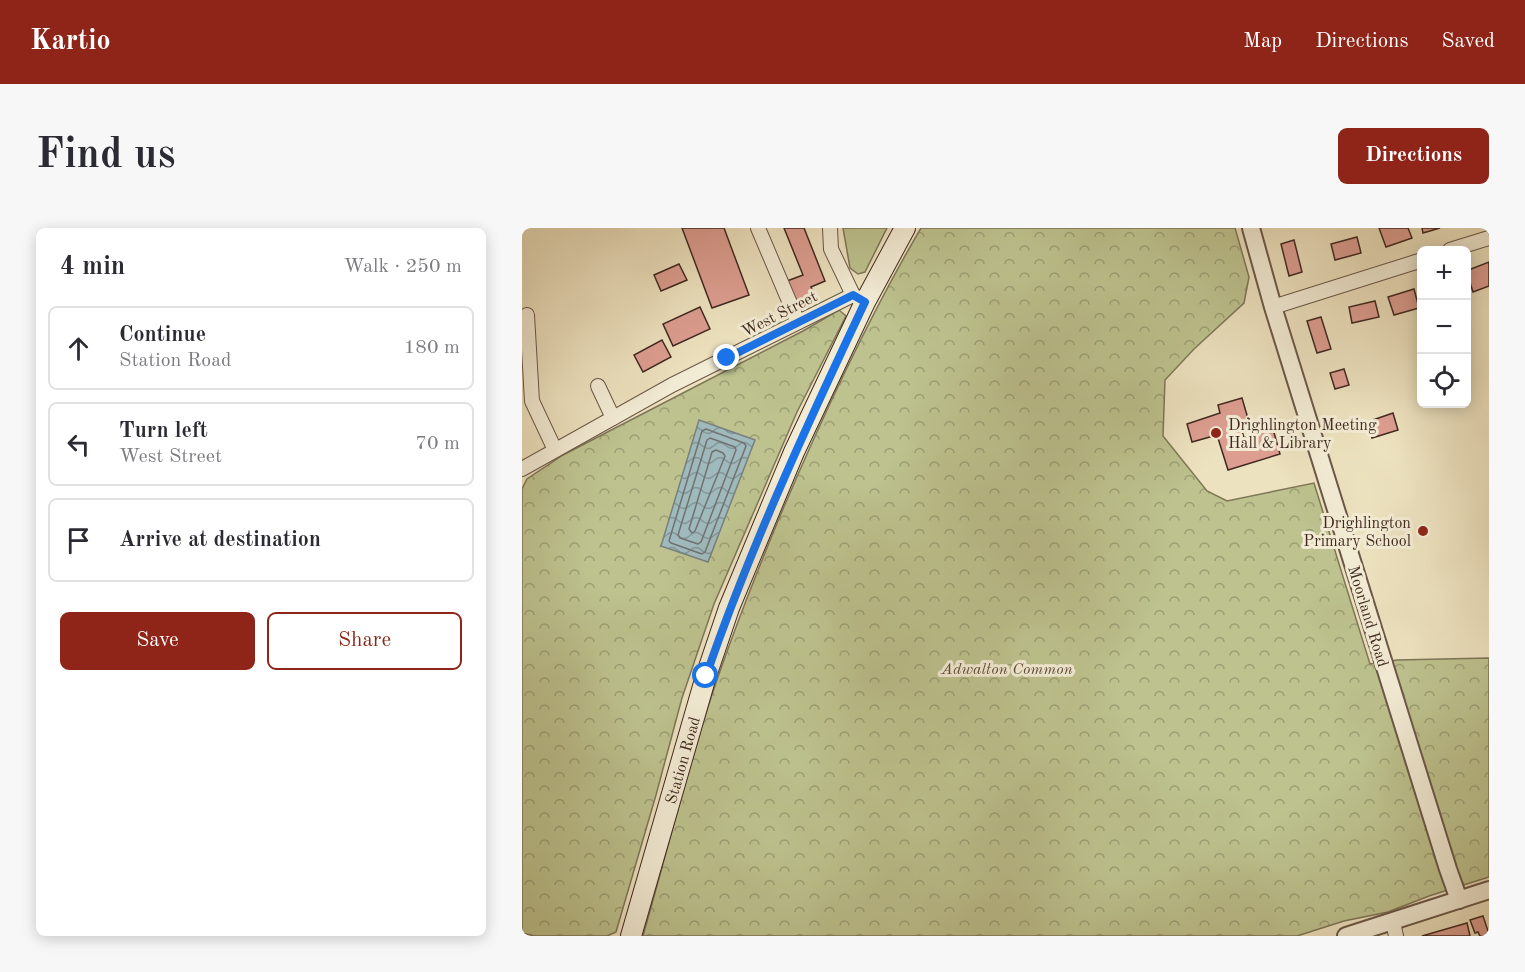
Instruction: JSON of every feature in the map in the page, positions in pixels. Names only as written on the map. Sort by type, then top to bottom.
[{"type":"main road","name":"Station Road","points":[[631,936],[706,676],[729,608],[859,298],[904,228]]},
{"type":"street","points":[[758,228],[798,322]]},
{"type":"street","points":[[830,228],[831,249],[859,298]]},
{"type":"street","name":"Moorland Road","points":[[1251,228],[1444,858],[1459,900]]},
{"type":"street","points":[[1460,246],[1486,235]]},
{"type":"street","points":[[1274,308],[1417,262]]},
{"type":"street","name":"West Street","points":[[522,469],[672,385],[798,322],[859,298]]},
{"type":"street","points":[[527,315],[532,401],[555,450]]},
{"type":"street","points":[[598,387],[613,418]]},
{"type":"street","points":[[1347,936],[1394,929],[1459,900],[1489,890]]},
{"type":"green space","points":[[843,228],[887,228],[865,272],[858,274],[850,268]]},
{"type":"green space","name":"Adwalton Common","points":[[921,228],[1235,228],[1249,277],[1244,303],[1194,349],[1165,380],[1163,436],[1207,491],[1227,501],[1314,483],[1370,664],[1397,660],[1489,658],[1489,877],[1388,912],[1344,921],[1297,936],[643,936],[706,713],[752,585],[831,402],[883,296]]},
{"type":"green space","points":[[839,310],[846,316],[797,412],[714,604],[682,698],[616,932],[607,936],[534,936],[522,933],[522,489],[527,479],[563,455],[803,331]]},
{"type":"water","points":[[699,420],[755,440],[708,562],[661,546]]},
{"type":"building","points":[[682,228],[724,228],[749,295],[712,308]]},
{"type":"building","points":[[784,228],[804,228],[825,281],[811,287],[814,294],[795,302],[787,281],[803,275]]},
{"type":"building","points":[[1379,228],[1408,228],[1412,238],[1386,247]]},
{"type":"building","points":[[1422,228],[1440,228],[1423,233]]},
{"type":"building","points":[[1357,237],[1361,253],[1335,260],[1331,244]]},
{"type":"building","points":[[1294,240],[1302,272],[1289,276],[1281,244]]},
{"type":"building","points":[[1489,262],[1489,286],[1473,292],[1471,269]]},
{"type":"building","points":[[679,264],[687,280],[661,291],[654,275]]},
{"type":"building","points":[[1414,289],[1417,309],[1394,315],[1388,297]]},
{"type":"building","points":[[1375,301],[1379,317],[1352,323],[1349,307]]},
{"type":"building","points":[[700,307],[710,329],[673,346],[663,324]]},
{"type":"building","points":[[1321,317],[1331,349],[1317,353],[1307,321]]},
{"type":"building","points":[[662,340],[671,357],[643,372],[634,355]]},
{"type":"building","points":[[1344,369],[1349,385],[1335,389],[1330,373]]},
{"type":"building","name":"Drighlington Meeting Hall & Library","points":[[1242,398],[1251,429],[1242,431],[1244,438],[1273,429],[1280,454],[1228,470],[1217,435],[1192,442],[1187,424],[1220,413],[1218,405]]},
{"type":"building","points":[[1393,413],[1398,430],[1372,438],[1367,422]]},
{"type":"building","points":[[1483,916],[1489,936],[1480,936],[1478,932],[1475,933],[1470,920]]},
{"type":"building","points":[[1467,923],[1470,936],[1422,936]]},
{"type":"place","name":"Drighlington Meeting Hall & Library","points":[[1216,433]]},
{"type":"place","name":"Drighlington Primary School","points":[[1423,531]]},
{"type":"route","points":[[706,676],[729,608],[794,452],[865,302],[853,295],[727,358]]}]
